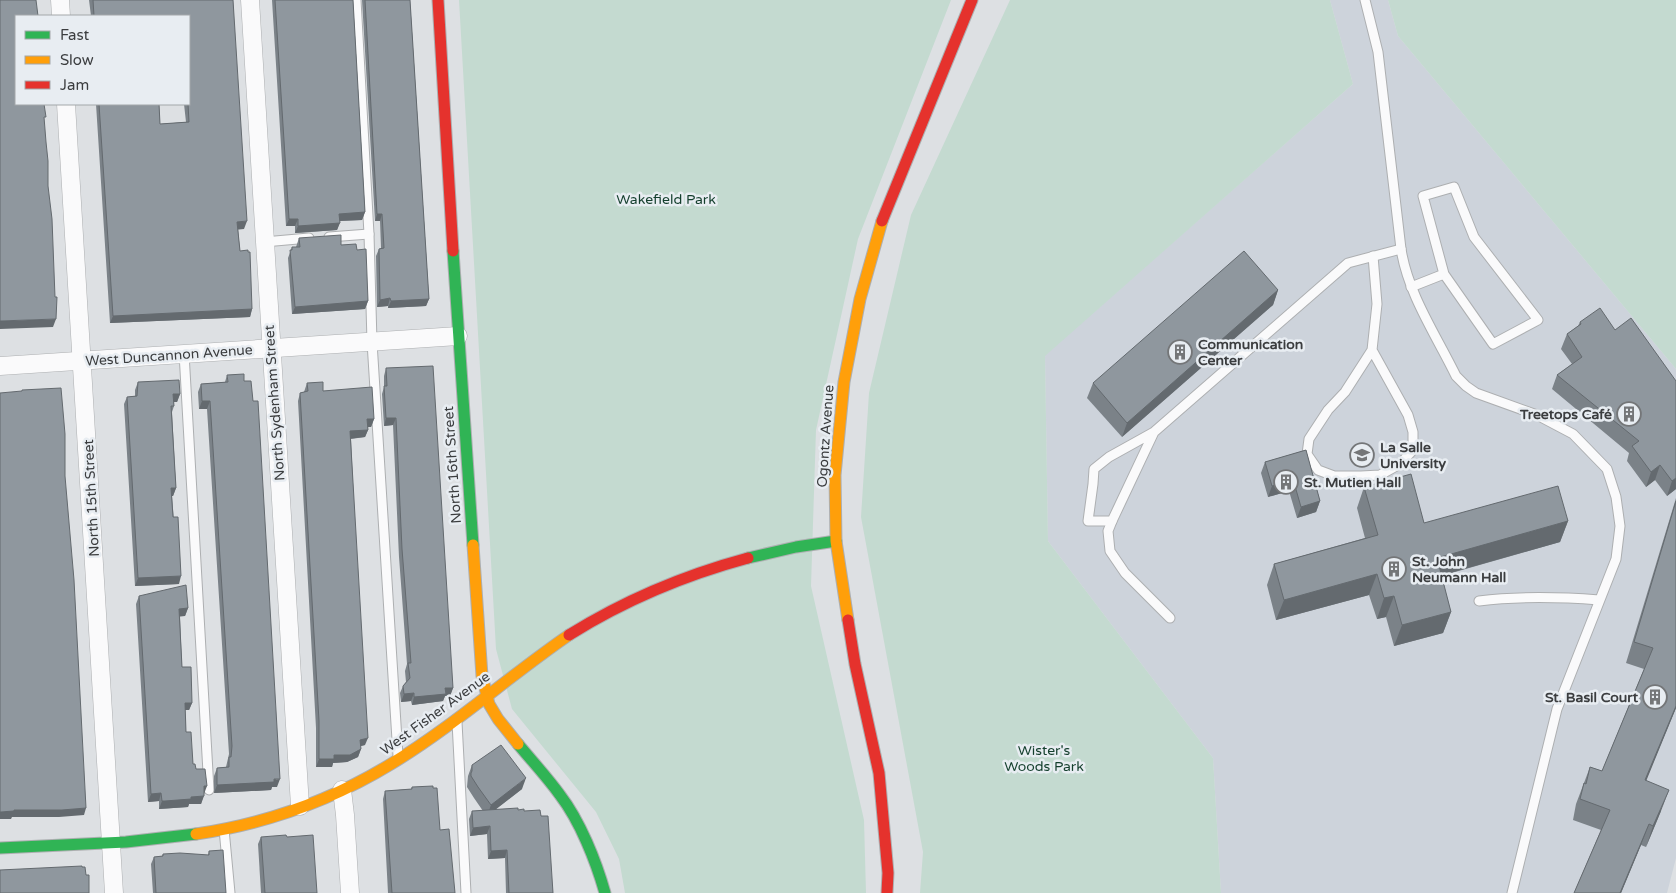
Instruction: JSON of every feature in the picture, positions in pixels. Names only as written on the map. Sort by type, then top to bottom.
[{"type":"street","points":[[60,0],[61,15]]},
{"type":"street","name":"North Sydenham Street","points":[[250,0],[270,348],[300,806]]},
{"type":"street","name":"North 16th Street","points":[[438,0],[480,659],[486,695],[498,719],[561,796],[578,826],[600,875],[605,893]]},
{"type":"street","name":"Ogontz Avenue","points":[[887,893],[888,873],[879,773],[854,664],[836,541],[835,475],[844,382],[860,299],[878,231],[972,0]]},
{"type":"street","name":"North 15th Street","points":[[66,105],[114,893]]},
{"type":"street","name":"West Duncannon Avenue","points":[[0,366],[184,352],[458,336]]},
{"type":"street","name":"West Fisher Avenue","points":[[0,848],[164,838],[224,829],[300,806],[342,790],[398,760],[570,634],[630,600],[663,585],[742,558],[798,546],[836,541]]},
{"type":"street","points":[[342,790],[350,893]]},
{"type":"lane","points":[[356,0],[369,234],[372,342],[398,760]]},
{"type":"lane","points":[[1365,0],[1378,52],[1401,249],[1404,270],[1411,287],[1456,376],[1476,393],[1537,415],[1573,434],[1607,469],[1616,497],[1620,526],[1616,559],[1557,709],[1512,893]]},
{"type":"lane","points":[[1454,187],[1474,237],[1538,320],[1493,344],[1444,274],[1423,196],[1454,187]]},
{"type":"lane","points":[[264,242],[369,234]]},
{"type":"lane","points":[[1112,521],[1088,521],[1094,469],[1109,457],[1154,432],[1348,263],[1401,249]]},
{"type":"lane","points":[[1372,350],[1408,415],[1413,432],[1413,450],[1400,464],[1380,474],[1334,476],[1318,470],[1308,454],[1309,439],[1328,410],[1345,392],[1372,350],[1377,304],[1373,256]]},
{"type":"lane","points":[[1411,287],[1444,274]]},
{"type":"lane","points":[[184,352],[209,790]]},
{"type":"lane","points":[[1154,432],[1108,531],[1110,551],[1125,572],[1170,618]]},
{"type":"lane","points":[[1479,601],[1554,597],[1599,600]]},
{"type":"lane","points":[[457,717],[466,893]]},
{"type":"lane","points":[[224,829],[230,893]]},
{"type":"shaded area","name":"La Salle University","points":[[1330,0],[1388,0],[1398,36],[1676,369],[1676,858],[1667,893],[1221,893],[1213,758],[1048,541],[1045,355],[1353,84]]},
{"type":"green space","name":"Wakefield Park","points":[[459,0],[951,0],[858,239],[816,430],[811,586],[864,820],[866,893],[625,893],[619,859],[596,812],[512,709],[496,649]]},
{"type":"green space","name":"Wister's Woods Park","points":[[1010,0],[1330,0],[1353,84],[1045,356],[1048,541],[1213,758],[1221,893],[920,893],[923,852],[861,517],[869,393],[911,215]]},
{"type":"green space","points":[[1388,0],[1676,0],[1676,369],[1398,36]]},
{"type":"building","points":[[0,0],[36,0],[38,15],[15,15],[15,105],[44,105],[55,297],[57,297],[56,319],[0,321]]},
{"type":"building","points":[[93,0],[233,0],[247,221],[237,222],[240,251],[248,250],[250,252],[252,309],[113,316],[99,105],[159,105],[160,124],[189,122],[190,15],[94,15]]},
{"type":"building","points":[[275,0],[353,0],[365,212],[339,214],[340,223],[298,226],[298,219],[289,219]]},
{"type":"building","points":[[365,0],[410,0],[429,299],[391,301],[390,298],[380,300],[379,249],[384,248],[382,214],[377,214]]},
{"type":"building","points":[[341,235],[341,245],[356,244],[357,250],[366,249],[368,301],[295,307],[290,250],[292,250],[292,247],[300,247],[299,238]]},
{"type":"building","name":"Communication Center","points":[[1244,251],[1278,290],[1127,423],[1093,383]]},
{"type":"building","name":"Treetops Café","points":[[1600,308],[1615,330],[1631,318],[1676,381],[1676,478],[1672,481],[1660,465],[1651,472],[1632,446],[1639,441],[1557,375],[1582,357],[1567,334]]},
{"type":"building","points":[[433,366],[453,688],[445,688],[446,694],[414,697],[414,693],[404,694],[403,686],[410,678],[408,663],[411,663],[402,549],[396,418],[386,418],[384,386],[387,386],[386,368]]},
{"type":"building","points":[[244,374],[244,381],[251,381],[253,401],[258,401],[280,779],[274,779],[274,782],[217,785],[217,768],[229,767],[232,746],[210,401],[202,401],[201,384],[228,382],[227,375]]},
{"type":"building","points":[[179,380],[180,394],[173,394],[174,406],[171,406],[176,488],[171,488],[173,517],[178,517],[181,576],[138,578],[127,397],[137,396],[138,382]]},
{"type":"building","points":[[323,382],[323,391],[372,387],[374,419],[367,419],[368,430],[350,431],[368,738],[360,740],[361,749],[350,755],[334,755],[334,759],[319,759],[319,721],[300,393],[308,391],[307,383]]},
{"type":"building","points":[[61,388],[65,434],[65,476],[74,580],[86,808],[0,812],[0,393]]},
{"type":"building","points":[[1306,450],[1320,501],[1301,507],[1293,479],[1272,486],[1265,462]]},
{"type":"building","points":[[1411,474],[1424,523],[1558,486],[1568,521],[1437,558],[1451,612],[1402,625],[1394,596],[1384,598],[1377,574],[1284,600],[1274,564],[1378,535],[1364,487]]},
{"type":"building","name":"St. Basil Court","points":[[1676,501],[1676,706],[1645,780],[1669,790],[1653,826],[1649,824],[1620,893],[1574,893],[1610,810],[1580,799],[1584,783],[1586,784],[1590,767],[1602,771],[1653,648],[1634,642]]},
{"type":"building","points":[[186,585],[188,608],[179,609],[182,667],[191,667],[192,703],[185,703],[186,732],[191,732],[193,764],[195,764],[196,769],[205,769],[207,786],[204,786],[204,796],[162,801],[161,793],[151,794],[139,596]]},
{"type":"building","points":[[501,745],[526,778],[491,805],[471,776],[472,765]]},
{"type":"building","points":[[433,786],[433,788],[437,788],[440,830],[449,829],[455,893],[392,893],[385,791]]},
{"type":"building","points":[[518,808],[518,810],[524,809],[524,811],[540,810],[541,816],[548,816],[553,893],[509,893],[507,850],[491,851],[490,826],[473,828],[472,811]]},
{"type":"building","points":[[286,835],[287,837],[313,835],[317,893],[265,893],[261,837]]},
{"type":"building","points":[[223,850],[226,893],[156,893],[154,857],[163,856],[163,854],[180,853],[209,855],[209,851]]},
{"type":"building","points":[[85,867],[86,875],[89,875],[89,893],[0,893],[0,870]]},
{"type":"traffic: fast","points":[[453,251],[473,545]]},
{"type":"traffic: fast","points":[[748,558],[796,547],[836,541]]},
{"type":"traffic: fast","points":[[518,744],[567,805],[581,829],[605,893]]},
{"type":"traffic: fast","points":[[0,848],[126,842],[196,834]]},
{"type":"traffic: slow","points":[[848,620],[836,541],[835,475],[844,382],[860,299],[882,221]]},
{"type":"traffic: slow","points":[[473,545],[482,676],[489,704],[498,719],[518,744]]},
{"type":"traffic: slow","points":[[196,834],[247,824],[297,809],[368,777],[437,734],[569,635]]},
{"type":"traffic: jam","points":[[438,0],[453,251]]},
{"type":"traffic: jam","points":[[882,221],[972,0]]},
{"type":"traffic: jam","points":[[569,635],[590,622],[656,590],[701,572],[748,558]]},
{"type":"traffic: jam","points":[[848,620],[855,664],[879,773],[888,873],[887,893]]},
{"type":"place","name":"Communication Center","points":[[1180,352]]},
{"type":"place","name":"Treetops Café","points":[[1629,414]]},
{"type":"place","name":"La Salle University","points":[[1362,455]]},
{"type":"place","name":"St. Mutien Hall","points":[[1286,482]]},
{"type":"place","name":"St. John Neumann Hall","points":[[1394,569]]},
{"type":"place","name":"St. Basil Court","points":[[1655,697]]}]
